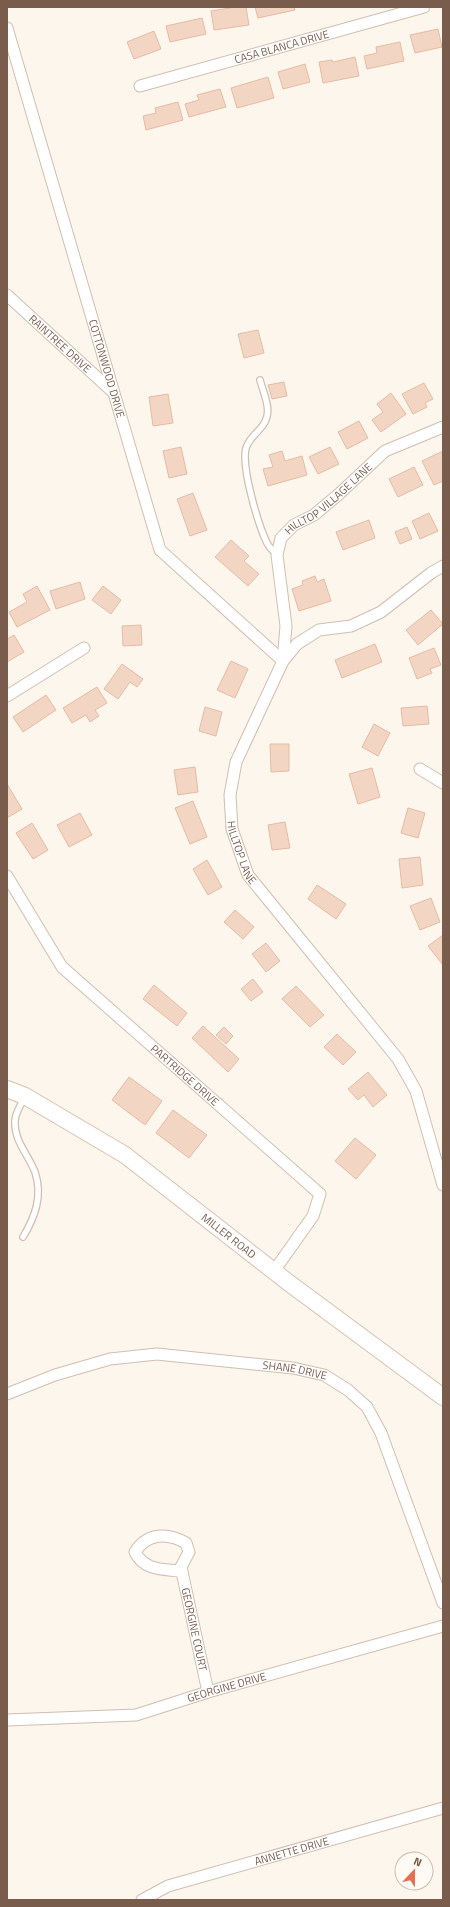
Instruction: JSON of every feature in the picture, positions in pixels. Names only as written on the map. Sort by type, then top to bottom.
[{"type":"street","name":"CASA BLANCA DRIVE","points":[[140,86],[424,7]]},
{"type":"street","name":"COTTONWOOD DRIVE","points":[[7,28],[160,550],[283,661]]},
{"type":"street","name":"RAINTREE DRIVE","points":[[7,295],[114,393]]},
{"type":"street","name":"HILLTOP VILLAGE LANE","points":[[283,661],[286,626],[277,555],[281,538],[294,525],[314,515],[340,494],[385,451],[443,427]]},
{"type":"street","name":"HILLTOP LANE","points":[[443,566],[431,573],[381,612],[351,626],[319,630],[297,644],[283,661],[236,762],[230,795],[232,829],[248,875],[398,1059],[416,1091],[443,1185]]},
{"type":"street","points":[[7,696],[84,648]]},
{"type":"street","points":[[420,770],[443,783]]},
{"type":"street","name":"PARTRIDGE DRIVE","points":[[7,876],[62,967],[320,1194],[313,1216],[274,1271]]},
{"type":"street","name":"MILLER ROAD","points":[[7,1089],[24,1096],[124,1155],[274,1271],[443,1397]]},
{"type":"street","name":"SHANE DRIVE","points":[[7,1394],[55,1375],[110,1359],[157,1354],[293,1368],[324,1375],[348,1390],[367,1407],[381,1433],[443,1603]]},
{"type":"street","points":[[159,1536],[180,1540],[186,1544],[189,1552],[181,1567],[178,1571],[149,1567],[138,1559],[135,1552],[141,1542],[148,1538],[159,1536]]},
{"type":"street","name":"GEORGINE COURT","points":[[181,1567],[208,1692]]},
{"type":"street","name":"GEORGINE DRIVE","points":[[7,1720],[136,1715],[208,1692],[443,1626]]},
{"type":"street","name":"ANNETTE DRIVE","points":[[142,1900],[168,1886],[443,1808]]},
{"type":"lane","points":[[260,380],[268,406],[269,416],[266,423],[247,446],[245,459],[260,528],[268,545],[277,555]]},
{"type":"lane","points":[[23,1237],[33,1220],[39,1193],[35,1172],[22,1149],[16,1132],[15,1119],[24,1096]]},
{"type":"building","points":[[246,7],[249,25],[214,30],[211,11]]},
{"type":"building","points":[[255,7],[294,7],[295,10],[258,18]]},
{"type":"building","points":[[202,18],[206,34],[170,42],[166,26]]},
{"type":"building","points":[[438,29],[442,47],[415,53],[410,35]]},
{"type":"building","points":[[154,31],[161,49],[134,59],[127,42]]},
{"type":"building","points":[[400,42],[404,61],[367,69],[364,56],[377,53],[376,47]]},
{"type":"building","points":[[355,57],[359,76],[323,83],[319,62],[332,60],[333,62]]},
{"type":"building","points":[[305,64],[310,82],[283,89],[278,72]]},
{"type":"building","points":[[268,77],[274,98],[237,108],[231,88]]},
{"type":"building","points":[[220,89],[226,107],[189,117],[185,104],[199,100],[197,95]]},
{"type":"building","points":[[178,102],[183,120],[146,130],[143,116],[156,113],[155,108]]},
{"type":"building","points":[[258,330],[264,353],[244,358],[238,334]]},
{"type":"building","points":[[284,382],[287,396],[272,399],[268,385]]},
{"type":"building","points":[[424,383],[433,399],[425,403],[427,407],[413,414],[402,394]]},
{"type":"building","points":[[391,393],[406,414],[381,432],[372,420],[383,412],[377,404]]},
{"type":"building","points":[[168,394],[173,423],[153,426],[149,397]]},
{"type":"building","points":[[359,421],[368,438],[347,449],[338,432]]},
{"type":"building","points":[[181,447],[187,474],[169,478],[163,451]]},
{"type":"building","points":[[330,447],[339,464],[318,474],[309,457]]},
{"type":"building","points":[[282,451],[285,461],[302,456],[307,475],[268,486],[263,469],[273,467],[269,455]]},
{"type":"building","points":[[443,451],[443,481],[434,485],[422,461]]},
{"type":"building","points":[[414,467],[423,485],[398,497],[389,479]]},
{"type":"building","points":[[193,493],[207,530],[190,536],[177,499]]},
{"type":"building","points":[[429,513],[438,531],[420,539],[412,521]]},
{"type":"building","points":[[369,520],[375,538],[343,550],[336,532]]},
{"type":"building","points":[[407,527],[412,539],[400,544],[395,532]]},
{"type":"building","points":[[231,540],[249,556],[244,561],[259,574],[248,586],[215,557]]},
{"type":"building","points":[[315,576],[317,582],[324,579],[331,601],[299,611],[292,589],[303,585],[302,581]]},
{"type":"building","points":[[80,582],[85,599],[56,609],[50,591]]},
{"type":"building","points":[[37,586],[50,610],[17,627],[9,612],[27,602],[23,594]]},
{"type":"building","points":[[103,586],[121,600],[111,614],[92,600]]},
{"type":"building","points":[[431,610],[443,624],[418,645],[406,630]]},
{"type":"building","points":[[141,625],[142,645],[123,646],[122,626]]},
{"type":"building","points":[[14,635],[24,652],[7,662],[7,639]]},
{"type":"building","points":[[375,644],[382,662],[342,678],[335,660]]},
{"type":"building","points":[[434,648],[441,665],[430,669],[432,673],[417,679],[409,658]]},
{"type":"building","points":[[231,661],[248,669],[235,698],[217,690]]},
{"type":"building","points":[[122,664],[143,679],[137,687],[130,682],[118,699],[104,689]]},
{"type":"building","points":[[97,687],[107,703],[95,710],[99,716],[90,722],[86,715],[72,723],[63,708]]},
{"type":"building","points":[[46,695],[56,710],[23,732],[13,717]]},
{"type":"building","points":[[427,706],[429,724],[403,726],[401,708]]},
{"type":"building","points":[[205,707],[222,712],[216,736],[199,731]]},
{"type":"building","points":[[374,724],[390,733],[378,756],[362,747]]},
{"type":"building","points":[[270,744],[289,744],[289,771],[271,772]]},
{"type":"building","points":[[195,767],[198,792],[178,795],[174,770]]},
{"type":"building","points":[[372,768],[380,797],[358,804],[349,774]]},
{"type":"building","points":[[7,784],[22,809],[7,818]]},
{"type":"building","points":[[193,801],[207,837],[190,844],[175,808]]},
{"type":"building","points":[[408,808],[425,813],[418,838],[401,833]]},
{"type":"building","points":[[80,813],[92,835],[69,847],[57,825]]},
{"type":"building","points":[[285,822],[290,848],[272,850],[268,825]]},
{"type":"building","points":[[32,823],[48,850],[33,859],[16,833]]},
{"type":"building","points":[[420,857],[423,885],[402,888],[399,859]]},
{"type":"building","points":[[207,860],[222,887],[208,895],[193,869]]},
{"type":"building","points":[[317,885],[346,904],[336,919],[308,899]]},
{"type":"building","points":[[431,898],[440,922],[420,930],[410,906]]},
{"type":"building","points":[[235,910],[254,927],[243,939],[224,922]]},
{"type":"building","points":[[443,935],[443,965],[428,946]]},
{"type":"building","points":[[266,943],[280,961],[266,972],[252,954]]},
{"type":"building","points":[[253,979],[263,992],[251,1001],[241,989]]},
{"type":"building","points":[[154,985],[187,1013],[177,1026],[143,999]]},
{"type":"building","points":[[296,986],[324,1015],[310,1027],[282,999]]},
{"type":"building","points":[[203,1026],[239,1059],[228,1072],[192,1038]]},
{"type":"building","points":[[224,1027],[233,1036],[226,1044],[216,1035]]},
{"type":"building","points":[[337,1034],[356,1052],[343,1065],[324,1047]]},
{"type":"building","points":[[368,1072],[387,1095],[373,1107],[364,1095],[358,1100],[348,1089]]},
{"type":"building","points":[[129,1077],[162,1101],[145,1125],[112,1100]]},
{"type":"building","points":[[173,1110],[207,1135],[189,1158],[156,1133]]},
{"type":"building","points":[[355,1138],[376,1155],[356,1179],[335,1161]]}]
